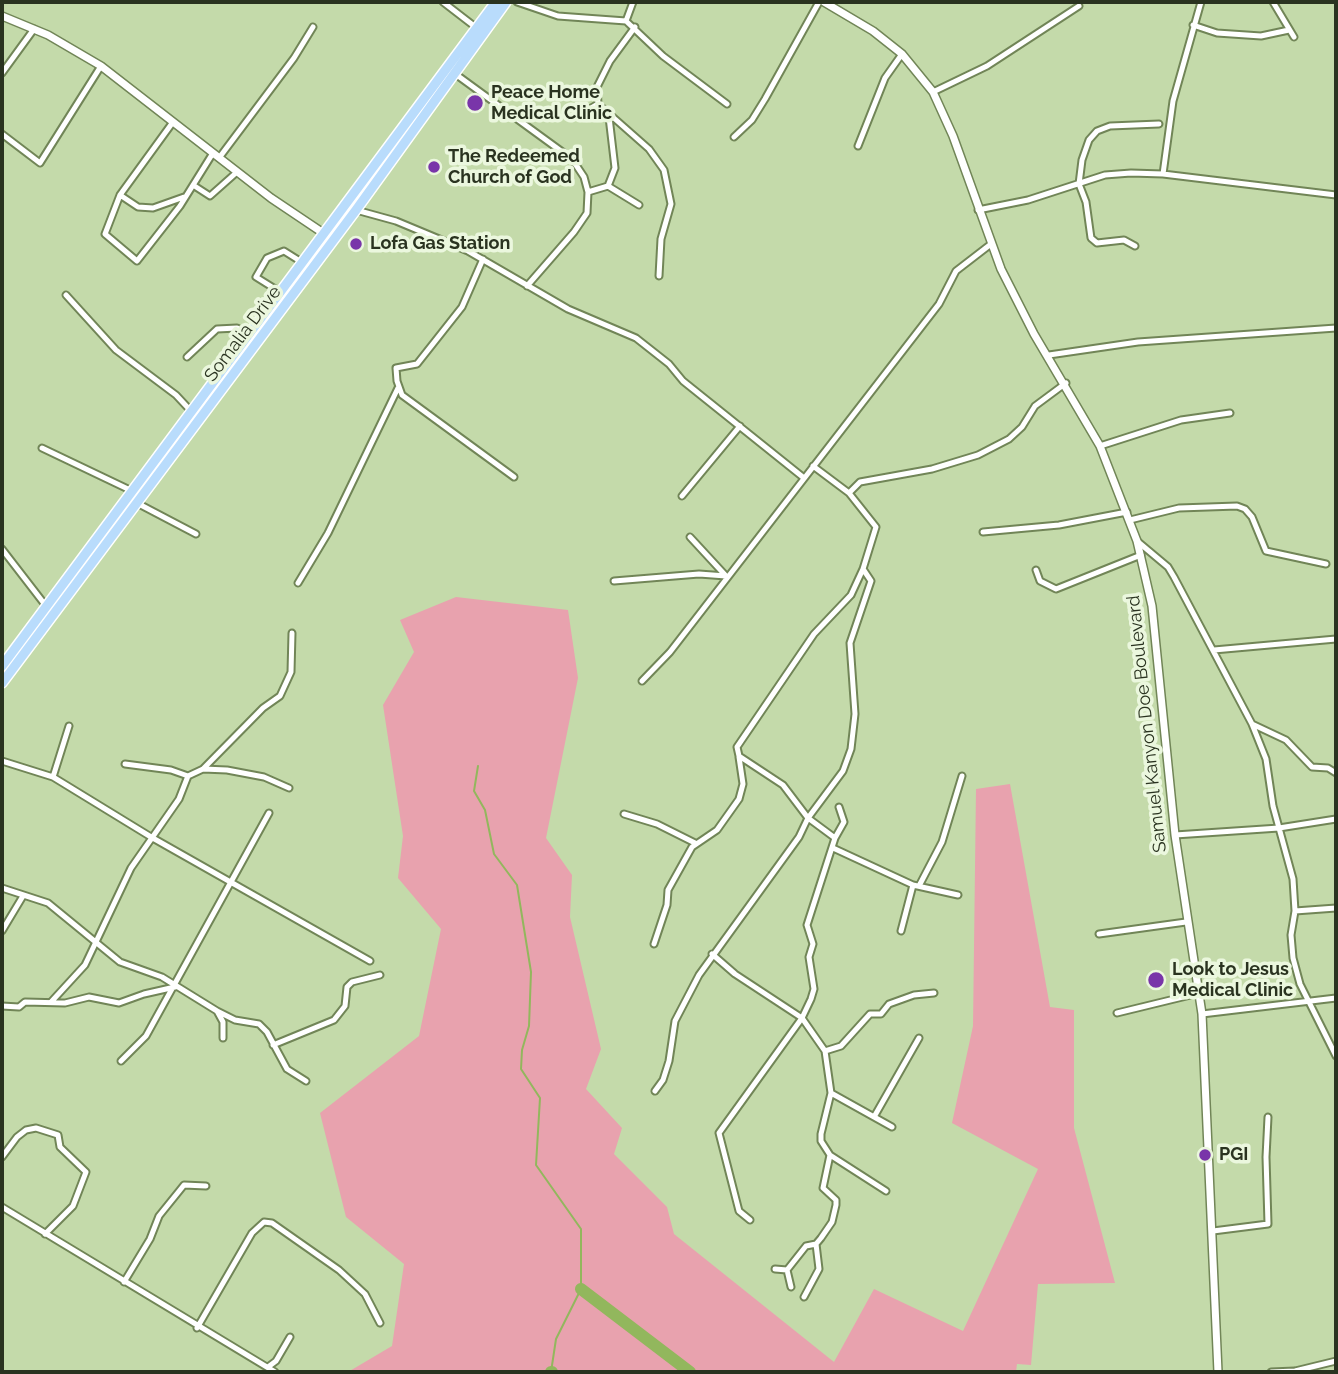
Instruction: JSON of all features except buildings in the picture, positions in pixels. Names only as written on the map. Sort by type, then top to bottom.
[{"type":"main road","name":"Somalia Drive","points":[[2,683],[356,210],[454,73],[496,2]]},
{"type":"main road","name":"Somalia Drive","points":[[2,666],[323,233],[480,30],[506,2]]},
{"type":"street","points":[[443,2],[480,30]]},
{"type":"street","points":[[517,2],[558,16],[626,21],[663,55],[727,104]]},
{"type":"street","points":[[626,21],[633,2]]},
{"type":"street","points":[[734,136],[752,120],[818,2]]},
{"type":"street","name":"Samuel Kanyon Doe Boulevard","points":[[824,2],[873,31],[902,54],[933,92],[953,136],[991,244],[1017,302],[1100,446],[1137,541],[1152,606],[1175,835],[1202,1014],[1218,1372]]},
{"type":"street","points":[[1163,174],[1173,101],[1201,2]]},
{"type":"street","points":[[1273,2],[1294,37]]},
{"type":"street","points":[[933,92],[988,66],[1079,6]]},
{"type":"street","points":[[2,16],[34,29],[101,66],[237,172],[332,239]]},
{"type":"street","points":[[1193,25],[1217,33],[1261,36],[1289,30]]},
{"type":"street","points":[[173,121],[120,195],[105,234],[137,261],[192,185],[294,58],[313,27]]},
{"type":"street","points":[[635,27],[601,78],[597,87],[598,104],[609,117],[649,149],[664,170],[671,204],[661,239],[659,276]]},
{"type":"street","points":[[2,73],[34,29]]},
{"type":"street","points":[[858,145],[885,78],[902,54]]},
{"type":"street","points":[[2,134],[40,163],[101,66]]},
{"type":"street","points":[[454,73],[572,159],[579,166],[588,192],[587,213],[527,286]]},
{"type":"street","points":[[588,110],[598,104]]},
{"type":"street","points":[[608,186],[615,156],[609,117]]},
{"type":"street","points":[[1135,246],[1124,240],[1094,242],[1086,202],[1079,184],[1082,160],[1093,134],[1110,126],[1159,124]]},
{"type":"street","points":[[192,185],[210,195],[237,172]]},
{"type":"street","points":[[978,210],[1028,200],[1118,173],[1163,174],[1336,195]]},
{"type":"street","points":[[588,192],[608,186],[639,205]]},
{"type":"street","points":[[120,195],[138,207],[153,208],[187,195]]},
{"type":"street","points":[[356,210],[396,221],[483,258],[568,309],[636,338],[669,364],[682,381],[804,478]]},
{"type":"street","points":[[642,681],[670,652],[726,576],[939,304],[956,271],[991,244]]},
{"type":"street","points":[[281,292],[256,277],[267,258],[284,251],[312,268]]},
{"type":"street","points":[[483,258],[466,299],[449,325],[417,364],[396,368],[398,388],[402,396],[514,477]]},
{"type":"street","points":[[66,295],[116,350],[176,395],[190,410]]},
{"type":"street","points":[[187,357],[216,329],[237,328],[249,334]]},
{"type":"street","points":[[1049,355],[1160,340],[1336,328]]},
{"type":"street","points":[[849,494],[860,482],[932,469],[978,455],[1009,439],[1022,427],[1035,406],[1066,383]]},
{"type":"street","points":[[298,583],[328,533],[398,388]]},
{"type":"street","points":[[1100,446],[1181,420],[1230,413]]},
{"type":"street","points":[[682,496],[740,426]]},
{"type":"street","points":[[42,448],[130,490]]},
{"type":"street","points":[[654,944],[667,905],[668,890],[695,843],[718,830],[739,799],[743,784],[736,750],[741,740],[814,634],[851,595],[863,569],[876,527],[849,494],[813,466]]},
{"type":"street","points":[[135,502],[196,534]]},
{"type":"street","points":[[983,532],[1059,525],[1179,508],[1237,506],[1245,509],[1252,517],[1266,551],[1326,564]]},
{"type":"street","points":[[690,537],[726,576]]},
{"type":"street","points":[[1137,541],[1168,567],[1252,724],[1266,759],[1279,828],[1293,879],[1293,958],[1309,1001],[1336,1056]]},
{"type":"street","points":[[2,549],[46,606]]},
{"type":"street","points":[[1036,570],[1040,581],[1056,589],[1141,555]]},
{"type":"street","points":[[655,1091],[663,1080],[669,1061],[675,1021],[712,954],[799,837],[808,818],[843,771],[855,732],[850,643],[871,581],[863,569]]},
{"type":"street","points":[[614,581],[699,573],[726,576]]},
{"type":"street","points":[[125,764],[171,770],[188,776],[203,769],[263,708],[280,696],[291,672],[292,633]]},
{"type":"street","points":[[1214,650],[1336,639]]},
{"type":"street","points":[[1252,724],[1286,740],[1311,767],[1328,768],[1336,773]]},
{"type":"street","points":[[53,777],[69,726]]},
{"type":"street","points":[[739,756],[783,785],[808,818],[835,838]]},
{"type":"street","points":[[2,761],[53,777],[151,837],[370,961]]},
{"type":"street","points":[[203,769],[264,777],[289,788]]},
{"type":"street","points":[[52,1001],[77,976],[97,943],[131,868],[180,799],[188,776]]},
{"type":"street","points":[[901,931],[916,885],[942,842],[962,776]]},
{"type":"street","points":[[750,1220],[739,1211],[719,1133],[802,1018],[814,989],[809,957],[813,944],[807,932],[808,921],[835,838],[844,822],[839,807]]},
{"type":"street","points":[[121,1061],[146,1036],[175,987],[229,881],[269,813]]},
{"type":"street","points":[[624,814],[657,824],[695,843]]},
{"type":"street","points":[[1175,835],[1279,828],[1336,819]]},
{"type":"street","points":[[833,848],[916,885],[958,895]]},
{"type":"street","points":[[2,888],[48,903],[120,962],[150,972],[235,1020],[259,1024],[287,1069],[306,1081]]},
{"type":"street","points":[[2,931],[23,896]]},
{"type":"street","points":[[1295,911],[1336,908]]},
{"type":"street","points":[[1099,934],[1186,922]]},
{"type":"street","points":[[712,954],[735,974],[802,1018],[825,1051],[831,1093],[821,1141],[830,1155],[886,1191]]},
{"type":"street","points":[[273,1045],[334,1020],[345,1006],[347,987],[352,982],[380,975]]},
{"type":"street","points":[[2,1006],[19,1007],[25,1002],[65,1003],[98,997],[119,1003],[175,987]]},
{"type":"street","points":[[825,1051],[841,1046],[870,1014],[881,1014],[889,1004],[914,995],[934,993]]},
{"type":"street","points":[[1117,1013],[1199,993]]},
{"type":"street","points":[[1202,1014],[1244,1007],[1263,1009],[1336,998]]},
{"type":"street","points":[[218,1011],[223,1022],[223,1038]]},
{"type":"street","points":[[874,1117],[919,1038]]},
{"type":"street","points":[[831,1093],[892,1127]]},
{"type":"street","points":[[1213,1231],[1268,1224],[1268,1117]]},
{"type":"street","points":[[2,1157],[17,1136],[36,1128],[58,1135],[60,1147],[86,1172],[73,1206],[45,1234]]},
{"type":"street","points":[[787,1269],[806,1246],[816,1244],[832,1222],[836,1200],[823,1188],[830,1155]]},
{"type":"street","points":[[124,1282],[150,1239],[159,1216],[184,1185],[206,1186]]},
{"type":"street","points":[[2,1208],[197,1328],[275,1372]]},
{"type":"street","points":[[197,1328],[252,1233],[264,1222],[272,1223],[339,1270],[365,1294],[380,1323]]},
{"type":"street","points":[[804,1297],[819,1269],[816,1244]]},
{"type":"street","points":[[775,1269],[787,1269]]},
{"type":"street","points":[[787,1269],[791,1287]]},
{"type":"street","points":[[268,1367],[276,1361],[290,1337]]},
{"type":"street","points":[[1271,1372],[1295,1371],[1336,1361]]},
{"type":"shaded area","points":[[456,597],[568,610],[578,678],[546,838],[572,875],[570,917],[601,1049],[586,1089],[622,1128],[614,1154],[667,1207],[674,1234],[834,1362],[874,1289],[963,1331],[1038,1169],[952,1123],[973,1026],[976,789],[1010,784],[1050,1007],[1074,1010],[1074,1128],[1115,1283],[1038,1284],[1031,1365],[1017,1364],[1016,1372],[348,1372],[392,1346],[404,1264],[346,1217],[320,1113],[419,1036],[441,929],[398,878],[403,836],[383,705],[414,652],[400,620]]},
{"type":"waterway","points":[[478,766],[474,791],[485,810],[494,854],[517,885],[531,972],[529,1026],[522,1050],[521,1069],[540,1098],[536,1165],[581,1229],[581,1289],[556,1339],[551,1372]]},
{"type":"waterway","points":[[581,1289],[690,1372]]},
{"type":"place","name":"Peace Home Medical Clinic","points":[[475,103]]},
{"type":"place","name":"The Redeemed Church of God","points":[[434,167]]},
{"type":"place","name":"Lofa Gas Station","points":[[356,244]]},
{"type":"place","name":"Look to Jesus Medical Clinic","points":[[1156,980]]},
{"type":"place","name":"PGI","points":[[1205,1155]]}]
